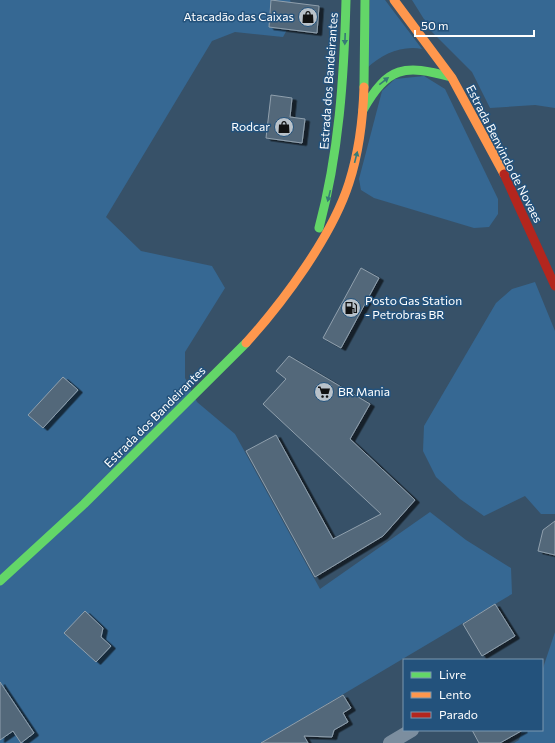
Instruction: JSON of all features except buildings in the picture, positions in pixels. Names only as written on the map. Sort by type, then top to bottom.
[{"type":"main road","name":"Estrada dos Bandeirantes","points":[[311,255],[329,195],[337,154],[342,105],[346,0]]},
{"type":"main road","name":"Estrada dos Bandeirantes","points":[[0,580],[26,559],[115,475],[252,336],[288,290],[330,228],[350,182],[358,151],[362,112],[365,0]]},
{"type":"main road","name":"Estrada Benvindo de Novaes","points":[[394,0],[451,77],[479,124],[531,231],[555,286]]},
{"type":"main road","points":[[362,112],[372,93],[382,81],[393,74],[406,69],[417,69],[451,77]]},
{"type":"street","points":[[390,743],[410,731]]},
{"type":"shaded area","points":[[0,0],[290,0],[295,15],[283,37],[235,32],[212,41],[106,217],[141,251],[212,266],[225,288],[185,352],[185,378],[197,402],[235,434],[320,589],[430,512],[466,540],[511,568],[512,594],[261,743],[0,743]]},
{"type":"shaded area","points":[[370,0],[385,0],[422,49],[407,48],[393,52],[379,59],[367,68]]},
{"type":"shaded area","points":[[412,0],[555,0],[555,108],[535,105],[490,108],[472,72],[432,32]]},
{"type":"shaded area","points":[[424,76],[445,89],[498,199],[498,214],[489,227],[474,228],[374,198],[361,190],[359,179],[382,91],[395,79]]},
{"type":"shaded area","points":[[535,282],[555,331],[555,514],[541,514],[525,496],[484,516],[460,499],[436,477],[423,451],[424,426],[496,303],[512,289]]},
{"type":"shaded area","points":[[555,632],[555,743],[514,743],[519,740],[522,731],[543,731],[543,668]]},
{"type":"traffic: fast","points":[[319,228],[326,200],[336,143],[342,87],[346,0]]},
{"type":"traffic: fast","points":[[364,87],[365,0]]},
{"type":"traffic: fast","points":[[363,110],[381,84],[389,77],[399,72],[421,70],[451,77]]},
{"type":"traffic: fast","points":[[0,581],[84,504],[246,343]]},
{"type":"traffic: slow","points":[[394,0],[452,78],[504,174]]},
{"type":"traffic: slow","points":[[246,343],[291,288],[319,246],[341,203],[349,183],[358,147],[363,111],[364,87]]},
{"type":"traffic: jam","points":[[504,174],[555,286]]},
{"type":"place","name":"Atacadão das Caixas","points":[[308,17]]},
{"type":"place","name":"Rodcar","points":[[284,127]]},
{"type":"place","name":"Posto Gas Station - Petrobras BR","points":[[351,308]]},
{"type":"place","name":"BR Mania","points":[[324,392]]}]
